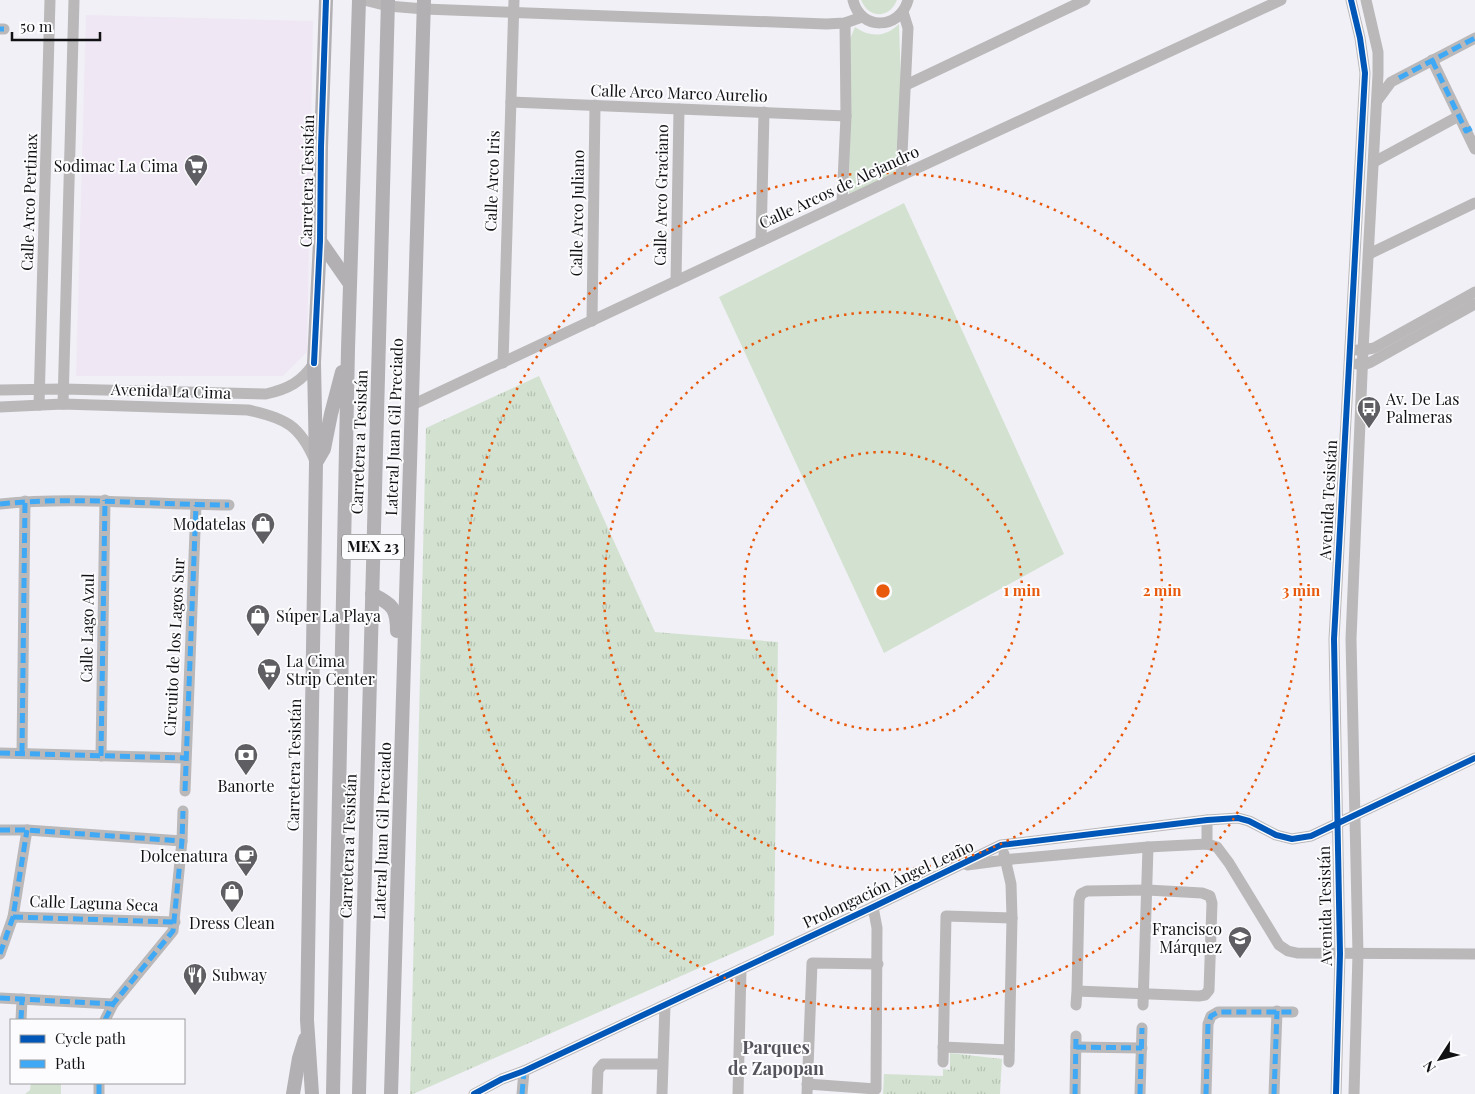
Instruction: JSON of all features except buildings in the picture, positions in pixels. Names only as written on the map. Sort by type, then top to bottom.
[{"type":"main road","name":"Carretera Tesistán","points":[[307,1026],[316,463],[314,363],[320,242],[320,147],[326,0]]},
{"type":"main road","name":"Carretera a Tesistán","points":[[333,1094],[348,349],[360,0]]},
{"type":"main road","name":"Carretera a Tesistán","points":[[358,1094],[388,3]]},
{"type":"main road","name":"Lateral Juan Gil Preciado","points":[[392,1094],[424,5]]},
{"type":"main road","points":[[320,242],[350,284]]},
{"type":"main road","points":[[316,463],[324,449],[348,349]]},
{"type":"main road","points":[[372,594],[389,603],[397,616],[395,773],[400,796]]},
{"type":"main road","points":[[293,1094],[307,1026]]},
{"type":"main road","points":[[307,1026],[312,1094]]},
{"type":"street","name":"Calle Arco Pertinax","points":[[39,405],[50,0]]},
{"type":"street","points":[[63,404],[74,0]]},
{"type":"street","points":[[364,0],[514,12],[826,24],[845,23],[862,17]]},
{"type":"street","name":"Calle Arco Iris","points":[[503,362],[514,0]]},
{"type":"street","points":[[854,0],[855,7],[862,17],[870,22],[879,23],[897,18],[903,12],[908,0]]},
{"type":"street","points":[[906,85],[1085,0]]},
{"type":"street","name":"Calle Arcos de Alejandro","points":[[412,405],[901,175],[1280,0]]},
{"type":"street","name":"Avenida Tesistán","points":[[1336,1094],[1340,954],[1334,639],[1365,73],[1360,38],[1351,0]]},
{"type":"street","name":"Avenida Tesistán","points":[[1354,1094],[1358,954],[1351,639],[1363,350],[1378,74],[1378,52],[1366,0]]},
{"type":"street","points":[[901,175],[908,28],[903,12]]},
{"type":"street","points":[[842,203],[846,116],[845,23]]},
{"type":"street","points":[[1377,101],[1388,85],[1475,38]]},
{"type":"street","points":[[1432,60],[1459,116],[1471,128],[1475,149]]},
{"type":"street","name":"Calle Arco Marco Aurelio","points":[[511,102],[846,116]]},
{"type":"street","name":"Calle Arco Juliano","points":[[592,321],[595,105]]},
{"type":"street","name":"Calle Arco Graciano","points":[[676,281],[679,109]]},
{"type":"street","points":[[761,241],[764,112]]},
{"type":"street","points":[[1374,162],[1459,116]]},
{"type":"street","points":[[1369,254],[1475,203]]},
{"type":"street","points":[[1350,350],[1374,348],[1475,292]]},
{"type":"street","points":[[1349,364],[1363,365],[1371,362],[1475,304]]},
{"type":"street","name":"Avenida La Cima","points":[[0,390],[63,389],[266,394],[292,385],[306,375],[314,363]]},
{"type":"street","points":[[227,392],[228,409]]},
{"type":"street","name":"Avenida La Cima","points":[[0,407],[63,404],[228,409],[260,412],[290,424],[303,437],[316,463]]},
{"type":"street","points":[[0,504],[25,501],[105,500],[230,505]]},
{"type":"street","name":"Calle Lago Azul","points":[[101,756],[105,500]]},
{"type":"street","points":[[22,753],[25,501]]},
{"type":"street","name":"Circuito de los Lagos Sur","points":[[184,791],[196,505]]},
{"type":"street","points":[[1475,750],[1475,758]]},
{"type":"street","points":[[0,753],[185,758]]},
{"type":"street","name":"Prolongación Ángel Leaño","points":[[474,1094],[502,1079],[524,1071],[1001,846],[1207,820],[1238,818],[1292,839],[1310,836],[1475,758]]},
{"type":"street","points":[[106,1019],[113,1004],[173,931],[183,811]]},
{"type":"street","points":[[1207,820],[1207,844],[1216,847],[1229,863],[1279,945],[1288,951],[1340,954],[1475,954]]},
{"type":"street","points":[[0,830],[27,830],[182,841]]},
{"type":"street","points":[[0,954],[13,917],[27,830]]},
{"type":"street","name":"Prolongación Ángel Leaño","points":[[958,866],[1148,847],[1207,844]]},
{"type":"street","points":[[944,1047],[1009,1056],[1011,884],[1001,846]]},
{"type":"street","points":[[1143,999],[1148,847]]},
{"type":"street","points":[[1076,1005],[1079,900],[1081,894],[1087,890],[1147,890],[1202,893],[1210,896],[1212,903],[1209,990],[1205,994],[1199,996],[1143,999],[1077,991]]},
{"type":"street","points":[[873,907],[877,928],[878,964],[876,1089],[807,1089],[812,963],[878,964]]},
{"type":"street","points":[[943,1062],[946,916],[1012,918]]},
{"type":"street","name":"Calle Laguna Seca","points":[[13,917],[175,922]]},
{"type":"street","points":[[738,1094],[741,969]]},
{"type":"street","points":[[0,998],[113,1004]]},
{"type":"street","points":[[21,1019],[22,999]]},
{"type":"street","points":[[662,1094],[665,1005]]},
{"type":"street","points":[[1274,1094],[1277,1011]]},
{"type":"street","points":[[1206,1094],[1208,1024],[1210,1016],[1218,1012],[1293,1012]]},
{"type":"street","points":[[1140,1094],[1142,1028]]},
{"type":"street","points":[[1075,1094],[1076,1041],[1142,1048]]},
{"type":"street","points":[[597,1094],[598,1070],[603,1064],[662,1064]]},
{"type":"street","points":[[522,1094],[524,1071]]},
{"type":"shaded area","name":"Sodimac La Cima","points":[[86,15],[313,21],[307,352],[283,376],[76,376]]},
{"type":"green space","points":[[861,0],[897,0],[889,11],[879,14],[869,11]]},
{"type":"green space","points":[[899,24],[901,86],[895,173],[849,194],[850,39],[855,27],[866,33],[883,34]]},
{"type":"green space","points":[[904,203],[1064,554],[884,653],[719,297]]},
{"type":"green space","points":[[539,376],[655,632],[778,642],[774,935],[410,1094],[426,428]]},
{"type":"green space","points":[[950,1053],[1002,1059],[1000,1094],[883,1094],[884,1074],[943,1076],[943,1069],[950,1070]]},
{"type":"green space","points":[[31,1084],[61,1084],[61,1094],[25,1094],[30,1090]]},
{"type":"marked path","points":[[1399,78],[1475,38]]},
{"type":"marked path","points":[[1432,60],[1466,131],[1475,126]]},
{"type":"marked path","points":[[101,756],[105,500]]},
{"type":"marked path","points":[[22,753],[25,501]]},
{"type":"marked path","points":[[0,504],[86,501],[229,505]]},
{"type":"marked path","points":[[185,791],[196,505]]},
{"type":"marked path","points":[[0,753],[185,758]]},
{"type":"marked path","points":[[106,1019],[113,1004],[173,931],[183,811]]},
{"type":"marked path","points":[[0,830],[27,830],[182,841]]},
{"type":"marked path","points":[[0,954],[13,917],[27,830]]},
{"type":"marked path","points":[[13,917],[175,922]]},
{"type":"marked path","points":[[0,998],[113,1004]]},
{"type":"marked path","points":[[21,1019],[22,999]]},
{"type":"marked path","points":[[1274,1094],[1277,1011]]},
{"type":"marked path","points":[[1206,1094],[1208,1024],[1211,1016],[1218,1012],[1293,1012]]},
{"type":"marked path","points":[[1140,1094],[1142,1028]]},
{"type":"marked path","points":[[1075,1094],[1076,1036]]},
{"type":"marked path","points":[[1076,1047],[1142,1048]]},
{"type":"marked path","points":[[522,1094],[524,1071]]},
{"type":"marked path","points":[[99,1084],[99,1094]]},
{"type":"cycle path","points":[[314,363],[320,241],[326,0]]},
{"type":"cycle path","points":[[1336,1094],[1340,954],[1334,639],[1365,73],[1360,38],[1351,0]]},
{"type":"cycle path","points":[[474,1094],[502,1079],[524,1071],[1001,845],[1207,820],[1238,818],[1249,821],[1276,835],[1292,839],[1311,836],[1475,758]]},
{"type":"place","name":"Sodimac La Cima","points":[[196,187]]},
{"type":"place","name":"Av. De Las Palmeras","points":[[1369,429]]},
{"type":"place","name":"Modatelas","points":[[263,545]]},
{"type":"place","name":"Súper La Playa","points":[[258,637]]},
{"type":"place","name":"La Cima Strip Center","points":[[269,691]]},
{"type":"place","name":"Banorte","points":[[246,776]]},
{"type":"place","name":"Dolcenatura","points":[[246,877]]},
{"type":"place","name":"Dress Clean","points":[[232,913]]},
{"type":"place","name":"Francisco Márquez","points":[[1240,959]]},
{"type":"place","name":"Subway","points":[[195,996]]},
{"type":"district","name":"Parques de Zapopan","points":[[776,1058]]}]
